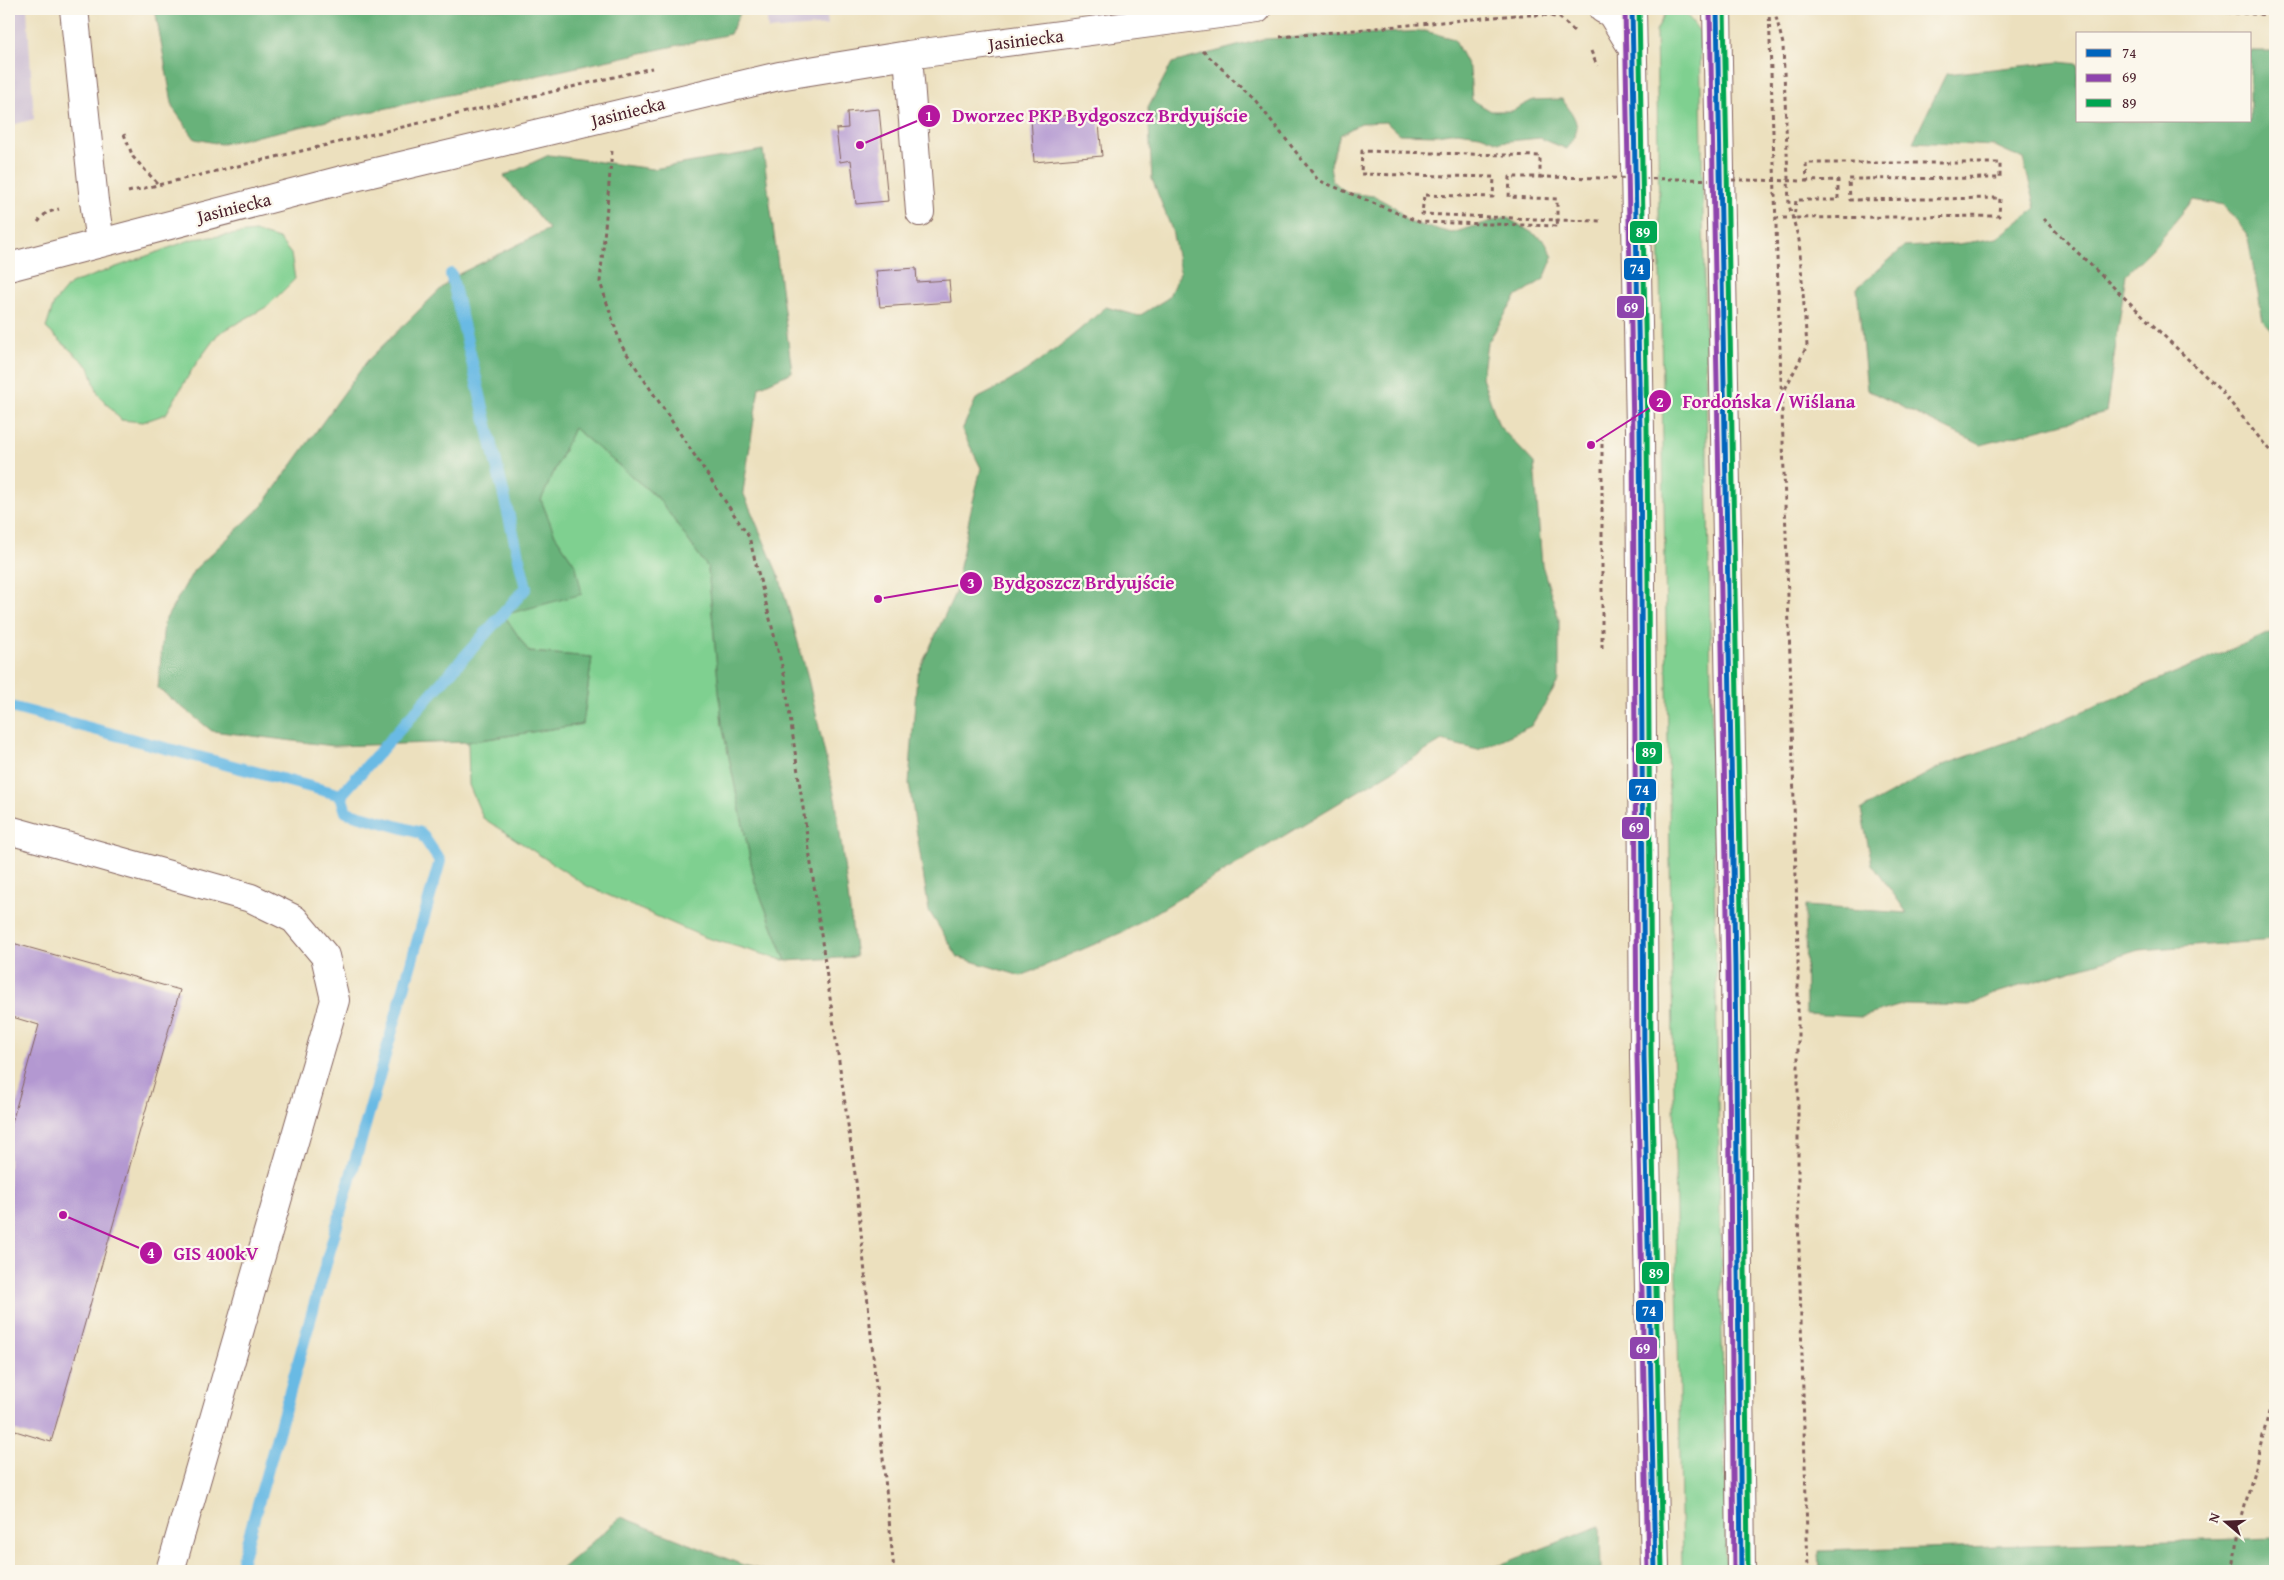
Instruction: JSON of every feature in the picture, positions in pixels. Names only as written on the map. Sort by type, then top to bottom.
[{"type":"main road","points":[[74,9],[100,242]]},
{"type":"main road","name":"Jasiniecka","points":[[9,267],[342,180],[779,76],[908,54],[1257,9]]},
{"type":"main road","points":[[1603,9],[1611,13],[1633,49]]},
{"type":"main road","points":[[1632,9],[1640,440],[1644,1056],[1655,1571]]},
{"type":"main road","points":[[1717,9],[1735,966],[1741,1571]]},
{"type":"main road","points":[[908,54],[920,212]]},
{"type":"main road","points":[[9,830],[251,898],[294,919],[325,956],[335,1000],[170,1571]]},
{"type":"path","points":[[1561,9],[1560,18],[1581,38]]},
{"type":"path","points":[[1769,9],[1798,953],[1798,1213],[1808,1571]]},
{"type":"path","points":[[1774,9],[1783,44],[1789,205],[1799,240],[1807,346],[1781,398]]},
{"type":"path","points":[[2155,9],[2275,15]]},
{"type":"path","points":[[1196,44],[1255,100],[1318,180],[1419,222],[1558,226],[1556,198],[1509,197],[1510,177],[1838,180],[1838,200],[1796,200],[1794,218]]},
{"type":"path","points":[[1588,44],[1598,70]]},
{"type":"path","points":[[35,226],[46,212],[603,78]]},
{"type":"path","points":[[608,117],[612,151],[600,282],[621,345],[748,537],[784,674],[856,1181],[894,1571]]},
{"type":"path","points":[[121,127],[133,158],[158,184]]},
{"type":"path","points":[[1540,177],[1540,156],[1362,151],[1361,174],[1494,178],[1493,197],[1424,195],[1422,214],[1603,221],[1603,212]]},
{"type":"path","points":[[1775,218],[1999,216],[2000,198],[1850,200],[1849,179],[2000,178],[2000,163],[1806,163],[1807,181]]},
{"type":"path","points":[[1603,174],[1603,183]]},
{"type":"path","points":[[2042,219],[2222,392],[2275,457]]},
{"type":"path","points":[[2233,1571],[2237,1537],[2275,1389]]},
{"type":"shaded area","points":[[9,9],[27,9],[34,119],[9,126]]},
{"type":"shaded area","points":[[766,9],[826,9],[828,25],[768,30]]},
{"type":"green space","points":[[155,9],[742,9],[730,34],[221,144],[195,139],[173,108]]},
{"type":"green space","points":[[1671,9],[1684,13],[1700,32],[1726,1571],[1682,1571],[1656,32],[1665,13]]},
{"type":"green space","points":[[1425,31],[1454,39],[1470,70],[1472,100],[1491,111],[1512,111],[1533,100],[1562,99],[1576,124],[1575,135],[1567,149],[1540,138],[1499,142],[1480,135],[1457,132],[1436,135],[1399,134],[1386,122],[1361,123],[1340,135],[1330,164],[1332,180],[1347,193],[1374,196],[1396,208],[1408,222],[1452,233],[1506,217],[1544,240],[1553,257],[1544,279],[1516,297],[1487,344],[1482,377],[1499,426],[1534,463],[1542,565],[1559,619],[1559,681],[1531,726],[1478,750],[1442,741],[1125,931],[1021,976],[958,957],[929,911],[909,784],[917,675],[955,593],[981,468],[962,430],[976,399],[1028,369],[1106,307],[1139,316],[1168,298],[1180,272],[1172,230],[1152,179],[1148,108],[1172,63],[1264,39]]},
{"type":"green space","points":[[2252,51],[2275,51],[2275,334],[2263,321],[2247,233],[2224,205],[2193,200],[2152,249],[2126,274],[2106,412],[1981,445],[1867,390],[1857,288],[1904,247],[1959,244],[1997,238],[2036,208],[2023,159],[1995,146],[1913,142],[1946,74],[2059,62],[2076,64],[2076,122],[2252,122]]},
{"type":"green space","points":[[763,150],[792,372],[759,387],[743,492],[780,579],[807,674],[836,803],[856,957],[786,961],[755,882],[722,724],[708,568],[659,499],[574,428],[541,500],[555,535],[576,566],[582,594],[504,615],[529,652],[592,657],[583,724],[468,742],[334,746],[212,731],[158,688],[164,622],[194,570],[262,506],[367,361],[453,277],[549,229],[504,176],[549,155],[653,169]]},
{"type":"green space","points":[[255,232],[279,239],[291,254],[295,279],[268,306],[218,334],[193,368],[166,414],[143,422],[121,420],[98,394],[89,367],[46,328],[54,303],[70,284],[193,239]]},
{"type":"green space","points":[[574,428],[659,499],[708,568],[722,724],[755,882],[786,961],[704,937],[587,886],[483,818],[469,785],[468,742],[583,724],[592,657],[529,652],[504,615],[576,566],[555,535],[541,500]]},
{"type":"green space","points":[[2275,631],[2275,940],[2140,950],[1993,994],[1969,1006],[1905,1004],[1861,1017],[1806,1014],[1805,906],[1907,913],[1872,864],[1861,810],[1943,765],[2016,739]]},
{"type":"green space","points":[[621,1517],[743,1565],[765,1571],[559,1571]]},
{"type":"green space","points":[[1600,1526],[1601,1571],[1484,1571]]},
{"type":"green space","points":[[2275,1538],[2275,1571],[1820,1571],[1819,1551]]},
{"type":"building","points":[[879,109],[888,201],[856,204],[851,160],[840,162],[836,129],[848,128],[847,112]]},
{"type":"building","points":[[1098,113],[1102,156],[1034,162],[1031,118]]},
{"type":"building","points":[[916,268],[917,282],[949,280],[951,302],[880,307],[876,271]]},
{"type":"building","points":[[9,942],[180,990],[51,1442],[9,1429],[9,1133],[39,1025],[9,1016]]},
{"type":"waterway","points":[[239,1571],[440,861],[421,833],[346,812],[341,795],[526,588],[451,274]]},
{"type":"waterway","points":[[11,707],[341,795]]},
{"type":"transit line","name":"69","points":[[1625,9],[1633,430],[1637,1056],[1648,1571]]},
{"type":"transit line","name":"74","points":[[1632,9],[1640,430],[1644,1056],[1655,1571]]},
{"type":"transit line","name":"89","points":[[1639,9],[1647,430],[1651,1056],[1662,1571]]},
{"type":"transit line","name":"69","points":[[1710,9],[1728,966],[1734,1571]]},
{"type":"transit line","name":"74","points":[[1717,9],[1735,966],[1741,1571]]},
{"type":"transit line","name":"89","points":[[1724,9],[1742,966],[1748,1571]]},
{"type":"place","name":"Dworzec PKP Bydgoszcz Brdyujście","points":[[860,145]]},
{"type":"place","name":"Fordońska / Wiślana","points":[[1591,445]]},
{"type":"place","name":"Bydgoszcz Brdyujście","points":[[878,599]]},
{"type":"place","name":"GIS 400kV","points":[[63,1215]]}]
